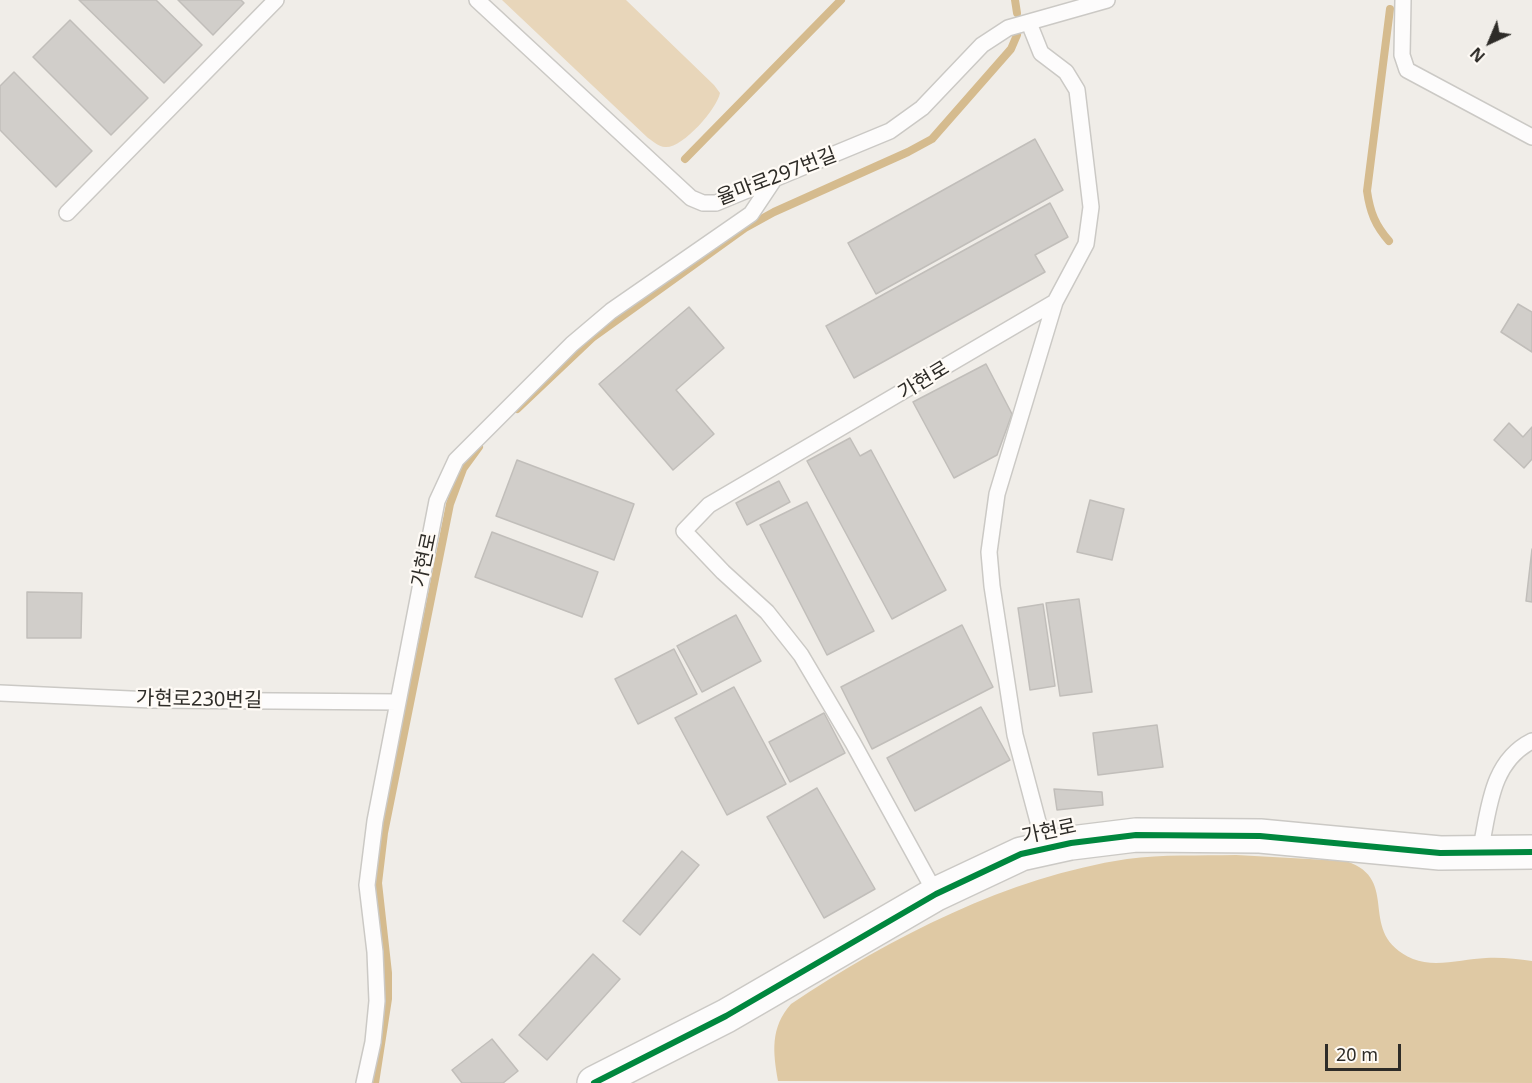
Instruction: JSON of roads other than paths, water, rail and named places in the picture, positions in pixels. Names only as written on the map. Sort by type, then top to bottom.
[{"type":"street","name":"가현로","points":[[594,1083],[726,1016],[936,894],[1021,854],[1045,848],[1136,835],[1181,835],[1260,836],[1440,853],[1532,852]]},
{"type":"lane","points":[[67,213],[276,0]]},
{"type":"lane","name":"율마로297번길","points":[[477,0],[691,198],[703,203],[716,203],[773,182],[898,126],[922,108],[982,45],[1008,28],[1107,0]]},
{"type":"lane","points":[[1403,0],[1401,44],[1403,62],[1407,70],[1532,137]]},
{"type":"lane","points":[[1029,23],[1041,53],[1066,72],[1077,90],[1091,207],[1086,244],[1055,302],[997,494],[989,552],[992,586],[1016,735],[1045,848]]},
{"type":"lane","name":"가현로","points":[[364,1083],[373,1042],[377,1000],[375,952],[367,885],[375,822],[437,501],[456,460],[572,344],[611,311],[751,214],[773,182]]},
{"type":"lane","name":"가현로","points":[[936,894],[853,743],[801,655],[767,612],[723,572],[684,531],[709,505],[1055,302]]},
{"type":"lane","name":"가현로230번길","points":[[0,693],[152,700],[398,702]]},
{"type":"lane","points":[[1480,852],[1496,779],[1508,758],[1519,747],[1532,741]]},
{"type":"waterway","points":[[685,159],[841,0]]},
{"type":"waterway","points":[[1015,0],[1017,13]]},
{"type":"waterway","points":[[1389,241],[1374,218],[1367,191],[1390,9]]},
{"type":"waterway","points":[[517,409],[592,338],[745,228],[774,212],[932,139],[1011,49],[1017,35]]},
{"type":"waterway","points":[[375,1083],[388,999],[388,973],[378,883],[384,833],[450,504],[463,469],[479,447]]}]
